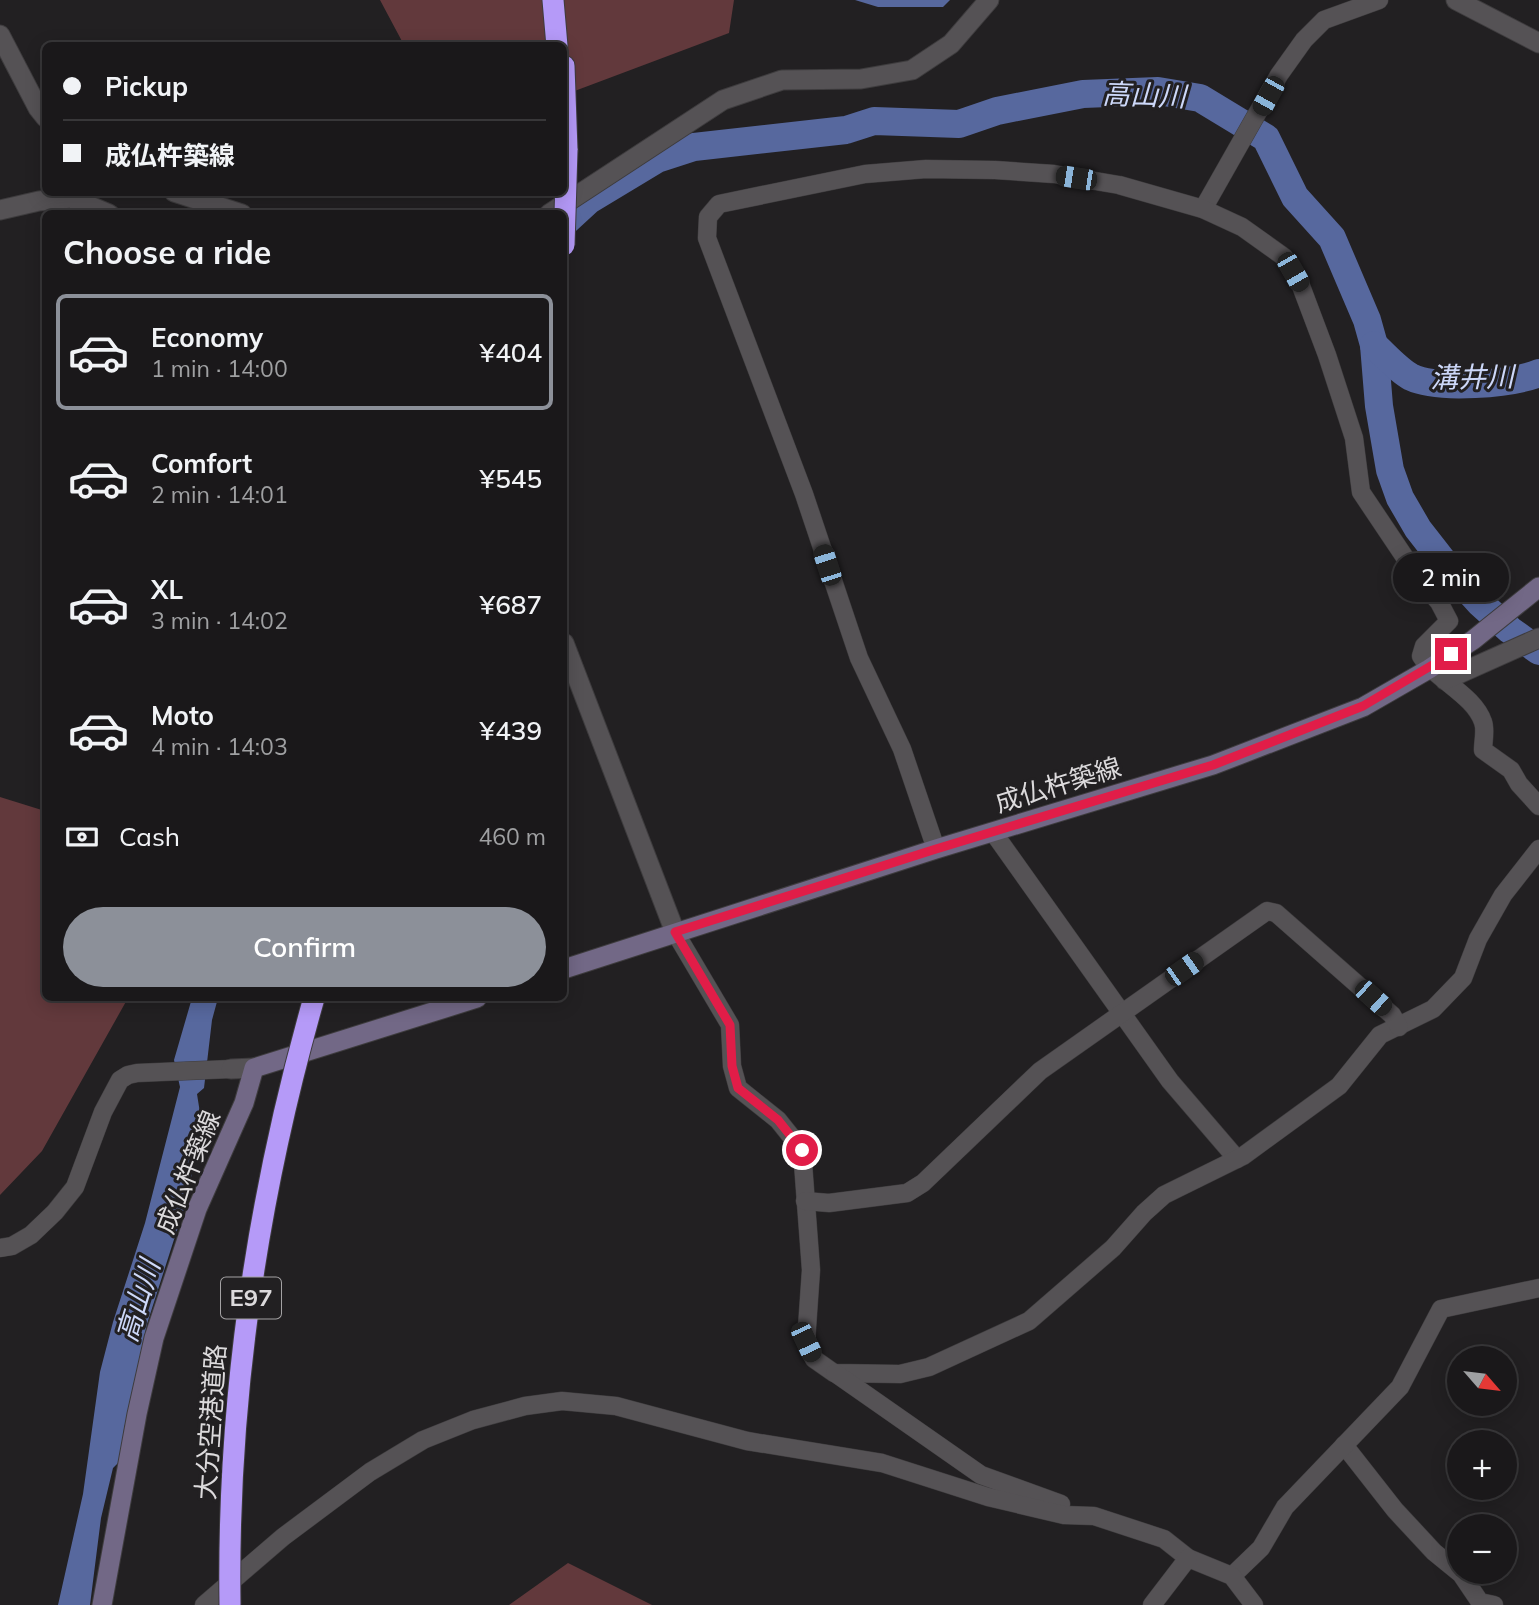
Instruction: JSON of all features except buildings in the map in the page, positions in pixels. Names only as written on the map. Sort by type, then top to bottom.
[{"type":"highway","points":[[553,0],[557,42]]},
{"type":"highway","points":[[561,0],[563,42]]},
{"type":"highway","name":"大分空港道路","points":[[230,1605],[236,1414],[247,1326],[260,1235],[279,1138],[313,1001]]},
{"type":"main road","name":"成仏杵築線","points":[[567,968],[936,849],[1213,765],[1437,675],[1473,640],[1535,590]]},
{"type":"main road","points":[[254,1068],[467,1001]]},
{"type":"main road","name":"成仏杵築線","points":[[102,1605],[137,1414],[154,1338],[197,1209],[244,1103],[254,1068]]},
{"type":"street","points":[[555,210],[723,100],[782,80],[861,79],[912,70],[951,44],[989,0]]},
{"type":"street","points":[[1203,209],[1279,75],[1304,40],[1324,20],[1379,0]]},
{"type":"street","points":[[1456,0],[1539,43]]},
{"type":"street","points":[[0,35],[42,113]]},
{"type":"street","points":[[936,849],[902,749],[859,659],[804,494],[707,238],[708,217],[719,204],[865,174],[926,169],[1054,174],[1119,185],[1203,209],[1242,227],[1267,244],[1284,257],[1301,286],[1354,438],[1361,492],[1420,580],[1439,602],[1449,621],[1424,646],[1421,656],[1437,675],[1477,710],[1485,724],[1483,750],[1511,770],[1519,784],[1539,806]]},
{"type":"street","points":[[184,196],[217,209]]},
{"type":"street","points":[[0,210],[39,201],[71,198],[100,210]]},
{"type":"street","points":[[1437,675],[1502,655],[1539,638]]},
{"type":"street","points":[[567,651],[675,932],[730,1025],[732,1066],[738,1088],[778,1120],[802,1150],[811,1270],[806,1342],[814,1359],[981,1475],[1164,1539],[1188,1558],[1232,1576],[1254,1605]]},
{"type":"street","points":[[993,832],[1170,1081],[1237,1159]]},
{"type":"street","points":[[834,1373],[901,1374],[929,1367],[1029,1321],[1113,1248],[1164,1195],[1237,1159],[1339,1086],[1380,1035],[1433,1009],[1463,978],[1478,939],[1503,895],[1539,849]]},
{"type":"street","points":[[805,1201],[830,1203],[907,1194],[923,1183],[1040,1071],[1267,911],[1276,913],[1286,921],[1392,1015],[1398,1027]]},
{"type":"street","points":[[0,1248],[12,1246],[31,1235],[75,1187],[103,1112],[120,1080],[137,1073],[254,1068]]},
{"type":"street","points":[[1232,1576],[1261,1548],[1285,1507],[1400,1387],[1441,1309],[1539,1288]]},
{"type":"street","points":[[204,1605],[283,1536],[370,1472],[424,1440],[473,1420],[525,1406],[562,1401],[616,1406],[747,1441],[883,1463],[988,1497],[1064,1515],[1094,1516]]},
{"type":"street","points":[[1344,1445],[1395,1510],[1434,1552],[1461,1574],[1479,1602],[1494,1605]]},
{"type":"street","points":[[1152,1605],[1188,1558]]},
{"type":"shaded area","points":[[380,0],[734,0],[729,33],[567,94],[567,42],[402,42]]},
{"type":"shaded area","points":[[0,797],[42,810],[42,1001],[126,1001],[42,1151],[0,1195]]},
{"type":"shaded area","points":[[568,1563],[652,1605],[509,1605]]},
{"type":"water","points":[[855,0],[950,0],[943,7],[878,7]]},
{"type":"water","points":[[191,1001],[217,1001],[212,1020],[204,1088],[197,1094],[200,1113],[194,1124],[192,1173],[186,1202],[147,1324],[124,1429],[120,1461],[113,1468],[101,1518],[90,1605],[58,1605],[83,1494],[100,1372],[145,1223],[180,1087],[174,1060]]},
{"type":"waterway","name":"高山川","points":[[567,220],[589,200],[657,159],[694,147],[846,130],[874,121],[959,124],[997,111],[1083,94],[1158,91],[1200,98],[1266,138],[1295,197],[1332,238],[1367,320],[1374,345],[1379,406],[1390,470],[1400,498],[1418,529],[1480,603],[1539,651]]},
{"type":"waterway","name":"溝井川","points":[[1374,345],[1406,374],[1423,381],[1494,383],[1539,373]]},
{"type":"route","points":[[802,1150],[778,1120],[738,1088],[732,1066],[730,1025],[675,932],[1213,765],[1363,706],[1451,654]]}]
